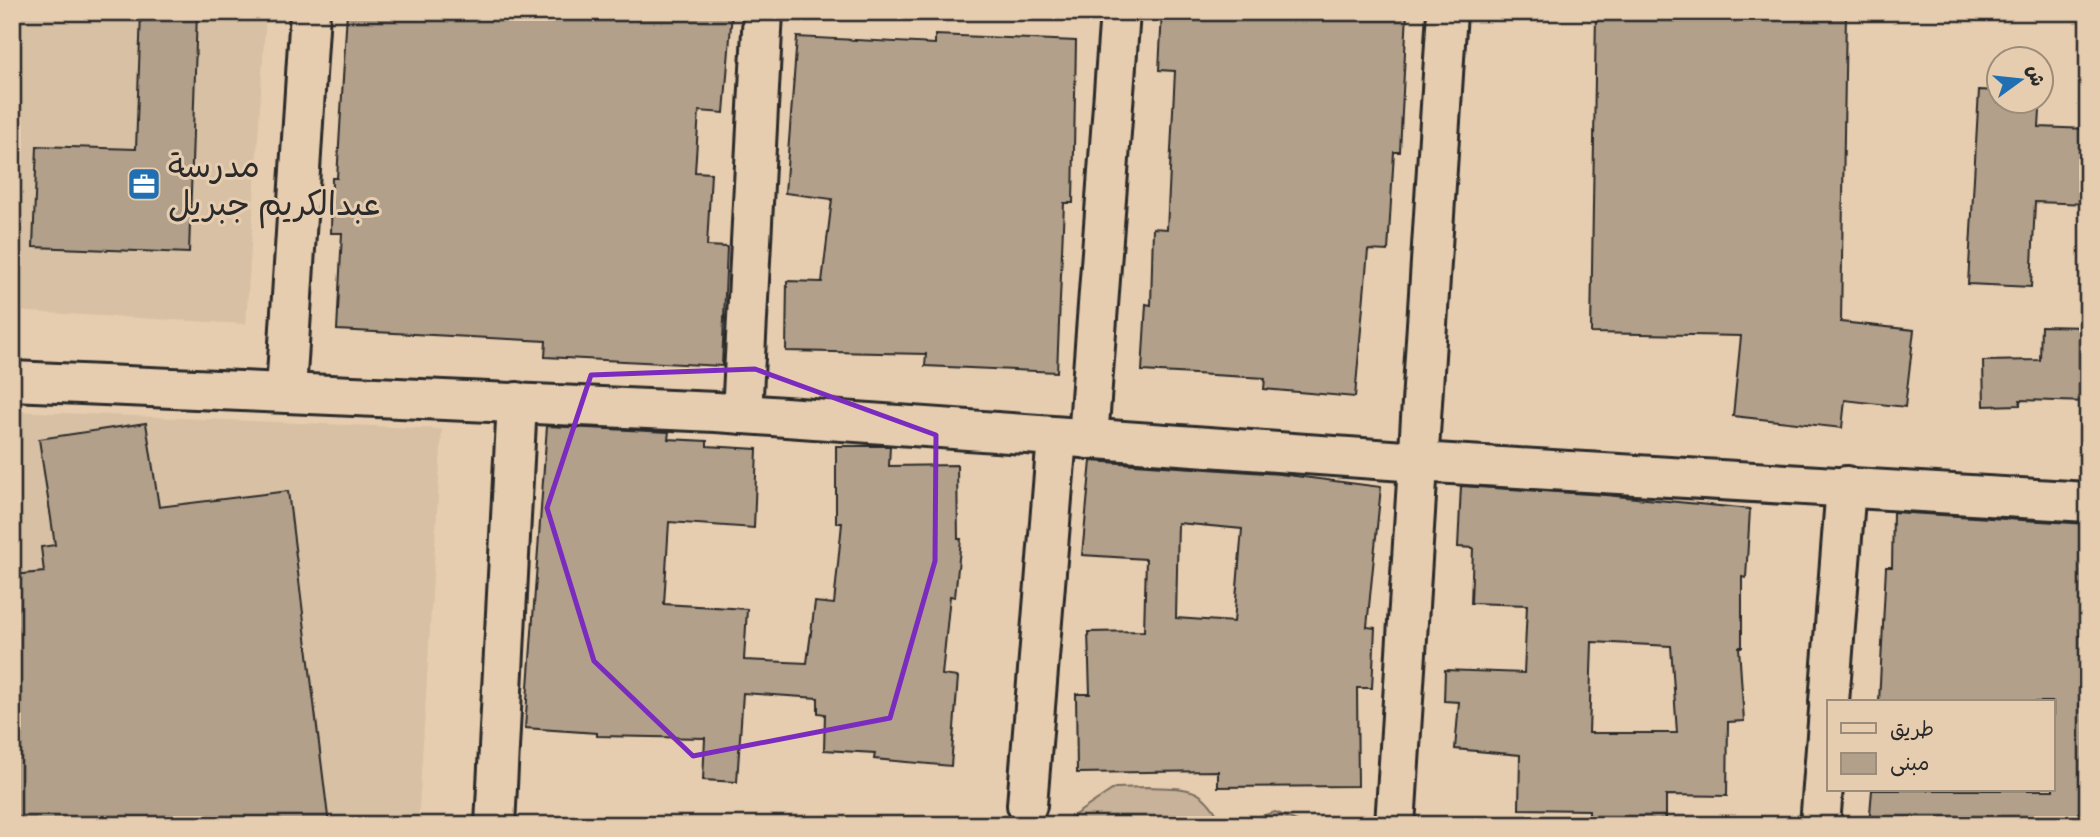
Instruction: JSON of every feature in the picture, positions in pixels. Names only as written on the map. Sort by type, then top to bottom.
[{"type":"street","points":[[286,391],[310,12]]},
{"type":"street","points":[[742,414],[763,12]]},
{"type":"street","points":[[1027,805],[1073,438],[1120,12]]},
{"type":"street","points":[[1395,825],[1447,12]]},
{"type":"street","points":[[12,381],[286,391],[742,414],[1418,462],[2088,502]]},
{"type":"street","points":[[495,825],[517,402]]},
{"type":"street","points":[[1829,700],[1846,486]]},
{"type":"street","points":[[1820,825],[1827,736]]},
{"type":"highlighted area","points":[[755,369],[936,435],[935,561],[890,718],[693,756],[594,661],[547,508],[591,375]]},
{"type":"shaded area","points":[[12,12],[266,12],[246,324],[12,311]]},
{"type":"shaded area","points":[[12,411],[442,429],[418,825],[12,825]]},
{"type":"shaded area","points":[[1115,788],[1184,789],[1201,795],[1223,825],[1066,825],[1067,820]]},
{"type":"shaded area","points":[[1275,812],[1306,825],[1230,825]]},
{"type":"building","points":[[141,12],[197,12],[189,253],[33,247],[37,146],[136,149]]},
{"type":"building","points":[[347,12],[732,12],[724,113],[699,111],[695,172],[711,173],[707,246],[727,247],[722,366],[545,357],[546,341],[337,330],[342,233],[331,233],[332,178],[337,178]]},
{"type":"building","points":[[1162,12],[1407,12],[1400,152],[1394,152],[1388,251],[1368,250],[1355,397],[1264,389],[1265,378],[1142,371],[1146,304],[1151,305],[1153,228],[1167,229],[1175,71],[1159,70]]},
{"type":"building","points":[[1596,12],[1846,12],[1841,322],[1914,330],[1905,407],[1845,400],[1842,428],[1733,416],[1741,336],[1591,333]]},
{"type":"building","points":[[935,35],[1076,41],[1073,203],[1064,203],[1057,372],[925,366],[926,354],[786,351],[787,281],[822,282],[832,199],[785,193],[797,37],[935,44]]},
{"type":"building","points":[[1979,90],[1984,90],[1984,116],[2040,116],[2039,127],[2088,129],[2088,204],[2035,202],[2031,287],[1968,284]]},
{"type":"building","points":[[2041,326],[2088,327],[2088,402],[2020,400],[2020,405],[1984,406],[1983,361],[2040,360]]},
{"type":"building","points":[[146,423],[159,507],[288,491],[329,825],[12,825],[12,575],[44,572],[41,547],[55,545],[39,439]]},
{"type":"building","points":[[547,426],[669,432],[668,439],[707,441],[707,446],[757,449],[754,528],[669,522],[664,604],[747,609],[744,660],[807,663],[815,602],[834,604],[842,523],[836,523],[836,446],[890,446],[889,466],[957,465],[958,539],[961,539],[955,597],[950,596],[942,675],[958,677],[951,766],[874,759],[875,753],[824,750],[825,714],[818,713],[818,698],[743,693],[737,782],[703,780],[705,738],[597,736],[597,733],[525,728]]},
{"type":"building","points":[[1091,461],[1280,474],[1381,487],[1367,627],[1375,628],[1372,688],[1357,688],[1358,786],[1218,787],[1218,771],[1077,773],[1076,694],[1090,694],[1088,632],[1144,631],[1146,559],[1082,555]],"holes":[[[1178,523],[1242,529],[1234,622],[1176,618]]]},
{"type":"building","points":[[1461,486],[1605,495],[1750,509],[1746,578],[1742,577],[1742,647],[1739,647],[1744,721],[1728,722],[1727,796],[1666,795],[1666,825],[1589,825],[1589,810],[1519,809],[1520,755],[1455,749],[1459,702],[1444,701],[1445,670],[1524,673],[1527,605],[1471,603],[1473,548],[1458,547]],"holes":[[[1592,642],[1671,646],[1677,733],[1589,733]]]},
{"type":"building","points":[[1893,512],[2088,524],[2088,825],[1869,825],[1872,792],[2054,792],[2054,700],[1879,700],[1886,567],[1892,567]]},
{"type":"place","name":"مدرسة عبدالكريم جبريل","points":[[144,184]]}]
